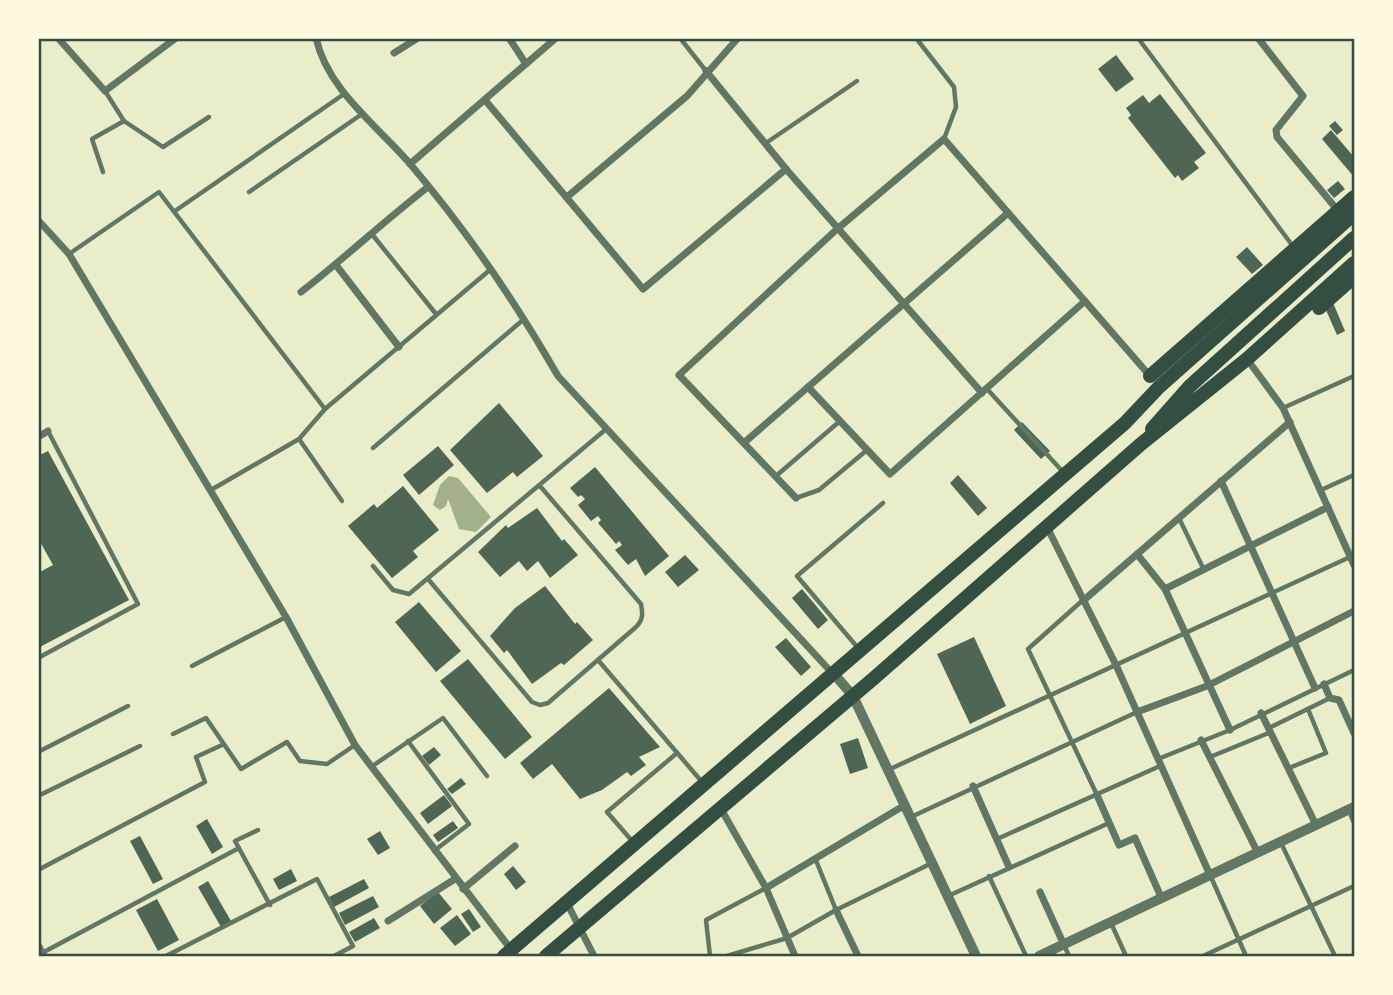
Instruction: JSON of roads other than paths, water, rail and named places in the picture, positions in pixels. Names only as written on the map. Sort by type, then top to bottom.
[{"type":"main road","points":[[1125,424],[1154,382],[1346,215],[1354,197]]},
{"type":"main road","points":[[1141,444],[1161,416],[1190,386],[1354,238]]},
{"type":"main road","points":[[1326,295],[1354,263]]},
{"type":"main road","points":[[546,957],[853,696],[1141,444],[1326,295],[1354,277]]},
{"type":"main road","points":[[510,954],[1125,424],[1190,386]]},
{"type":"street","points":[[58,38],[105,91],[176,38]]},
{"type":"street","points":[[316,38],[320,57],[345,94],[410,164],[492,269],[525,318],[558,376],[853,696],[976,957]]},
{"type":"street","points":[[394,53],[418,38]]},
{"type":"street","points":[[509,38],[526,64]]},
{"type":"street","points":[[410,164],[556,38]]},
{"type":"street","points":[[567,197],[687,96],[706,71],[738,38]]},
{"type":"street","points":[[1258,38],[1303,96],[1276,130],[1277,137],[1346,215]]},
{"type":"street","points":[[706,71],[836,230],[984,391]]},
{"type":"street","points":[[485,100],[643,289],[786,169]]},
{"type":"street","points":[[796,498],[679,375],[836,230],[944,139],[1154,382]]},
{"type":"street","points":[[301,292],[336,265],[370,232],[428,187]]},
{"type":"street","points":[[745,442],[901,303],[1008,213]]},
{"type":"street","points":[[38,220],[69,254],[286,617],[355,745],[510,954]]},
{"type":"street","points":[[336,265],[399,347]]},
{"type":"street","points":[[808,387],[890,474],[1085,301]]},
{"type":"street","points":[[1247,359],[1283,408],[1354,565]]},
{"type":"street","points":[[1084,600],[1290,422]]},
{"type":"street","points":[[38,436],[48,431]]},
{"type":"street","points":[[1222,481],[1315,688]]},
{"type":"street","points":[[1165,589],[1250,543],[1328,507]]},
{"type":"street","points":[[1046,526],[1116,665],[1210,875]]},
{"type":"street","points":[[1137,554],[1165,589],[1207,686],[1230,730]]},
{"type":"street","points":[[1137,712],[1207,686],[1294,639],[1354,611]]},
{"type":"street","points":[[1324,684],[1330,698],[1339,700],[1354,733]]},
{"type":"street","points":[[1261,713],[1316,825]]},
{"type":"street","points":[[1201,740],[1258,853]]},
{"type":"street","points":[[974,786],[1009,867]]},
{"type":"street","points":[[1097,795],[1119,845],[1135,838],[1161,897]]},
{"type":"street","points":[[766,888],[905,805]]},
{"type":"street","points":[[721,808],[766,888],[795,957]]},
{"type":"street","points":[[1039,957],[1352,808]]},
{"type":"street","points":[[463,889],[516,846]]},
{"type":"street","points":[[388,921],[455,879]]},
{"type":"street","points":[[1040,892],[1063,944]]},
{"type":"street","points":[[568,902],[594,957]]},
{"type":"street","points":[[836,910],[858,957]]},
{"type":"lane","points":[[680,38],[706,71]]},
{"type":"lane","points":[[916,38],[954,87],[956,107],[944,139]]},
{"type":"lane","points":[[1138,38],[1299,254]]},
{"type":"lane","points":[[766,143],[857,81]]},
{"type":"lane","points":[[105,91],[124,121],[163,147],[209,117]]},
{"type":"lane","points":[[175,211],[345,94]]},
{"type":"lane","points":[[249,192],[362,114]]},
{"type":"lane","points":[[103,172],[92,139],[124,121]]},
{"type":"lane","points":[[69,254],[159,192],[326,409]]},
{"type":"lane","points":[[370,232],[436,314]]},
{"type":"lane","points":[[210,491],[299,439],[326,409],[492,269]]},
{"type":"lane","points":[[373,448],[525,318]]},
{"type":"lane","points":[[1283,408],[1354,376]]},
{"type":"lane","points":[[984,391],[1065,475]]},
{"type":"lane","points":[[776,476],[840,421]]},
{"type":"lane","points":[[373,566],[401,594],[410,594],[605,430]]},
{"type":"lane","points":[[38,658],[138,604],[48,431]]},
{"type":"lane","points":[[299,439],[342,501]]},
{"type":"lane","points":[[796,498],[819,490],[867,450]]},
{"type":"lane","points":[[1321,490],[1354,475]]},
{"type":"lane","points":[[428,579],[533,702],[548,704],[642,621],[641,604],[540,486]]},
{"type":"lane","points":[[861,652],[797,576],[883,503]]},
{"type":"lane","points":[[1178,517],[1204,569]]},
{"type":"lane","points":[[888,770],[1351,556]]},
{"type":"lane","points":[[1084,600],[1028,649],[1097,795]]},
{"type":"lane","points":[[192,666],[286,617]]},
{"type":"lane","points":[[598,660],[705,786]]},
{"type":"lane","points":[[997,839],[1097,795],[1201,740],[1230,730],[1354,670]]},
{"type":"lane","points":[[1210,757],[1270,730],[1330,698]]},
{"type":"lane","points":[[38,751],[128,706]]},
{"type":"lane","points":[[1289,768],[1326,752],[1308,709]]},
{"type":"lane","points":[[911,818],[974,786],[1137,712]]},
{"type":"lane","points":[[173,734],[206,718],[241,769],[287,742],[300,761],[327,764],[355,745]]},
{"type":"lane","points":[[370,768],[443,718],[486,776]]},
{"type":"lane","points":[[408,741],[469,824],[434,851]]},
{"type":"lane","points":[[38,870],[205,782],[196,757],[222,745]]},
{"type":"lane","points":[[38,796],[140,746]]},
{"type":"lane","points":[[635,845],[607,811],[677,753]]},
{"type":"lane","points":[[1352,808],[1354,823]]},
{"type":"lane","points":[[947,897],[1110,823]]},
{"type":"lane","points":[[258,830],[235,841],[270,905]]},
{"type":"lane","points":[[1280,842],[1335,957]]},
{"type":"lane","points":[[42,952],[239,848]]},
{"type":"lane","points":[[815,857],[836,910]]},
{"type":"lane","points":[[727,957],[787,939],[836,910],[932,863]]},
{"type":"lane","points":[[1210,875],[1246,957]]},
{"type":"lane","points":[[989,876],[1026,957]]},
{"type":"lane","points":[[169,956],[317,878],[353,946],[334,957]]},
{"type":"lane","points":[[1203,957],[1354,886]]},
{"type":"lane","points":[[710,957],[706,920],[766,888]]},
{"type":"lane","points":[[1111,922],[1126,957]]},
{"type":"lane","points":[[1063,944],[1069,957]]}]
